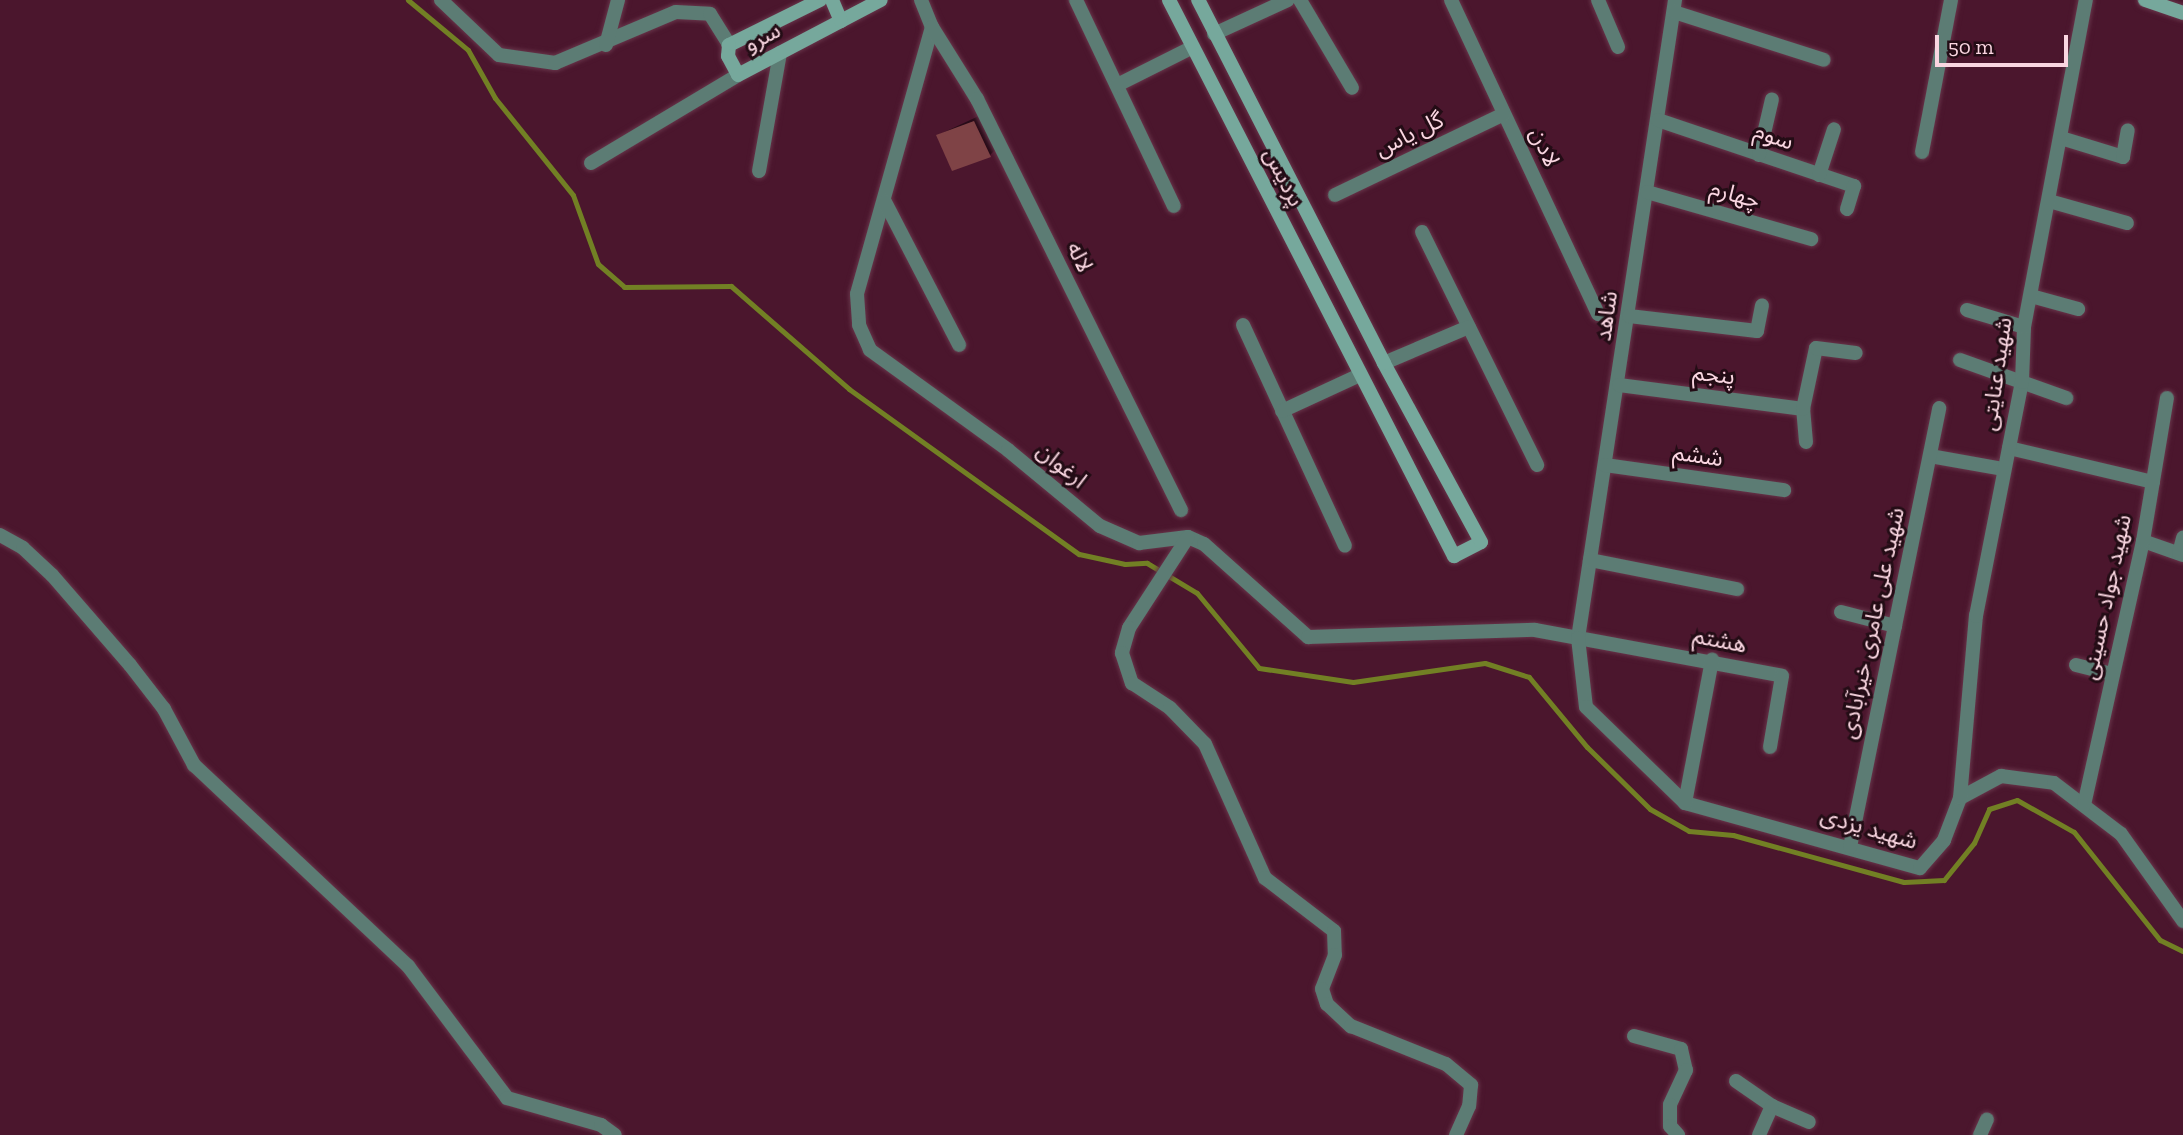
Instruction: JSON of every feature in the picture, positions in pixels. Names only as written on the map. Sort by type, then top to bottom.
[{"type":"street","points":[[441,0],[499,55],[555,63],[606,45],[677,6],[710,14],[729,46],[728,57],[738,75],[591,163]]},
{"type":"street","points":[[606,45],[618,0]]},
{"type":"street","name":"سرو","points":[[729,46],[820,0]]},
{"type":"street","points":[[832,0],[841,21]]},
{"type":"street","name":"سرو","points":[[738,75],[881,0]]},
{"type":"street","points":[[921,0],[932,26]]},
{"type":"street","points":[[1076,0],[1174,206]]},
{"type":"street","name":"پردیس","points":[[1169,0],[1191,48],[1454,556],[1482,542],[1384,363],[1198,0]]},
{"type":"street","points":[[1117,85],[1214,34],[1288,0]]},
{"type":"street","points":[[1300,0],[1352,88]]},
{"type":"street","name":"لادن","points":[[1451,0],[1598,314]]},
{"type":"street","points":[[1598,0],[1618,47]]},
{"type":"street","points":[[1922,152],[1951,0]]},
{"type":"street","name":"شهید عنایتی","points":[[1959,797],[1976,616],[2022,382],[2024,327],[2086,0]]},
{"type":"street","points":[[2145,0],[2183,13]]},
{"type":"street","points":[[1674,6],[1824,60]]},
{"type":"street","name":"شاهد","points":[[1578,638],[1619,385],[1674,6]]},
{"type":"street","name":"ارغوان","points":[[932,26],[886,202],[857,294],[859,325],[870,350],[1008,450],[1100,526],[1139,543],[1188,537]]},
{"type":"street","name":"لاله","points":[[932,26],[977,99],[1181,510]]},
{"type":"street","points":[[759,172],[780,53]]},
{"type":"street","points":[[1759,155],[1772,99]]},
{"type":"street","name":"گل یاس","points":[[1335,195],[1504,114]]},
{"type":"street","name":"سوم","points":[[1658,120],[1854,186],[1847,209]]},
{"type":"street","points":[[1819,175],[1834,129]]},
{"type":"street","points":[[2061,138],[2123,157],[2128,130]]},
{"type":"street","name":"چهارم","points":[[1647,192],[1811,239]]},
{"type":"street","points":[[2049,201],[2127,223]]},
{"type":"street","points":[[886,202],[959,345]]},
{"type":"street","points":[[1422,232],[1538,465]]},
{"type":"street","points":[[2031,296],[2078,309]]},
{"type":"street","points":[[1629,316],[1757,331],[1762,305]]},
{"type":"street","points":[[1967,310],[2024,327]]},
{"type":"street","points":[[1243,325],[1345,546]]},
{"type":"street","points":[[1282,411],[1469,327]]},
{"type":"street","points":[[1806,442],[1803,409],[1816,348],[1856,354]]},
{"type":"street","points":[[1960,360],[2066,398]]},
{"type":"street","name":"پنجم","points":[[1619,385],[1803,409]]},
{"type":"street","name":"شهید جواد حسینی","points":[[2084,805],[2143,541],[2167,398]]},
{"type":"street","name":"شهید علی عامری خیرآبادی","points":[[1850,847],[1940,408]]},
{"type":"street","points":[[2009,448],[2153,481]]},
{"type":"street","points":[[1930,456],[2004,469]]},
{"type":"street","name":"ششم","points":[[1605,465],[1784,490]]},
{"type":"street","points":[[0,536],[23,548],[51,575],[130,665],[164,709],[194,765],[408,966],[507,1098],[601,1125],[615,1135]]},
{"type":"street","points":[[1456,1135],[1469,1106],[1471,1085],[1446,1064],[1351,1026],[1327,1004],[1322,989],[1335,955],[1334,931],[1265,878],[1205,744],[1170,708],[1132,683],[1122,653],[1129,628],[1154,582],[1188,537],[1203,544],[1308,637],[1535,630],[1578,638]]},
{"type":"street","points":[[2143,541],[2181,554],[2183,538]]},
{"type":"street","points":[[1590,560],[1737,589]]},
{"type":"street","points":[[1841,612],[1895,626]]},
{"type":"street","name":"شهید یزدی","points":[[1578,638],[1586,707],[1685,803],[1920,868],[1944,840],[1959,797]]},
{"type":"street","name":"هشتم","points":[[1578,638],[1712,660],[1782,676],[1770,747]]},
{"type":"street","points":[[1685,803],[1712,660]]},
{"type":"street","points":[[2076,665],[2113,674]]},
{"type":"street","points":[[1959,797],[2001,776],[2054,783],[2121,834],[2183,921]]},
{"type":"street","points":[[1634,1036],[1681,1049],[1686,1070],[1670,1105],[1671,1126],[1678,1135]]},
{"type":"street","points":[[1736,1081],[1772,1106],[1808,1122]]},
{"type":"street","points":[[1759,1135],[1772,1106]]},
{"type":"street","points":[[1980,1135],[1987,1119]]},
{"type":"building","points":[[974,121],[991,157],[952,171],[936,135]]},
{"type":"waterway","points":[[408,0],[468,50],[495,98],[573,195],[598,264],[624,287],[731,286],[849,389],[1079,554],[1125,564],[1147,563],[1197,593],[1259,668],[1353,682],[1485,663],[1529,677],[1587,747],[1650,809],[1689,831],[1733,835],[1904,882],[1944,880],[1974,843],[1989,809],[2017,800],[2074,832],[2160,940],[2183,951]]}]
